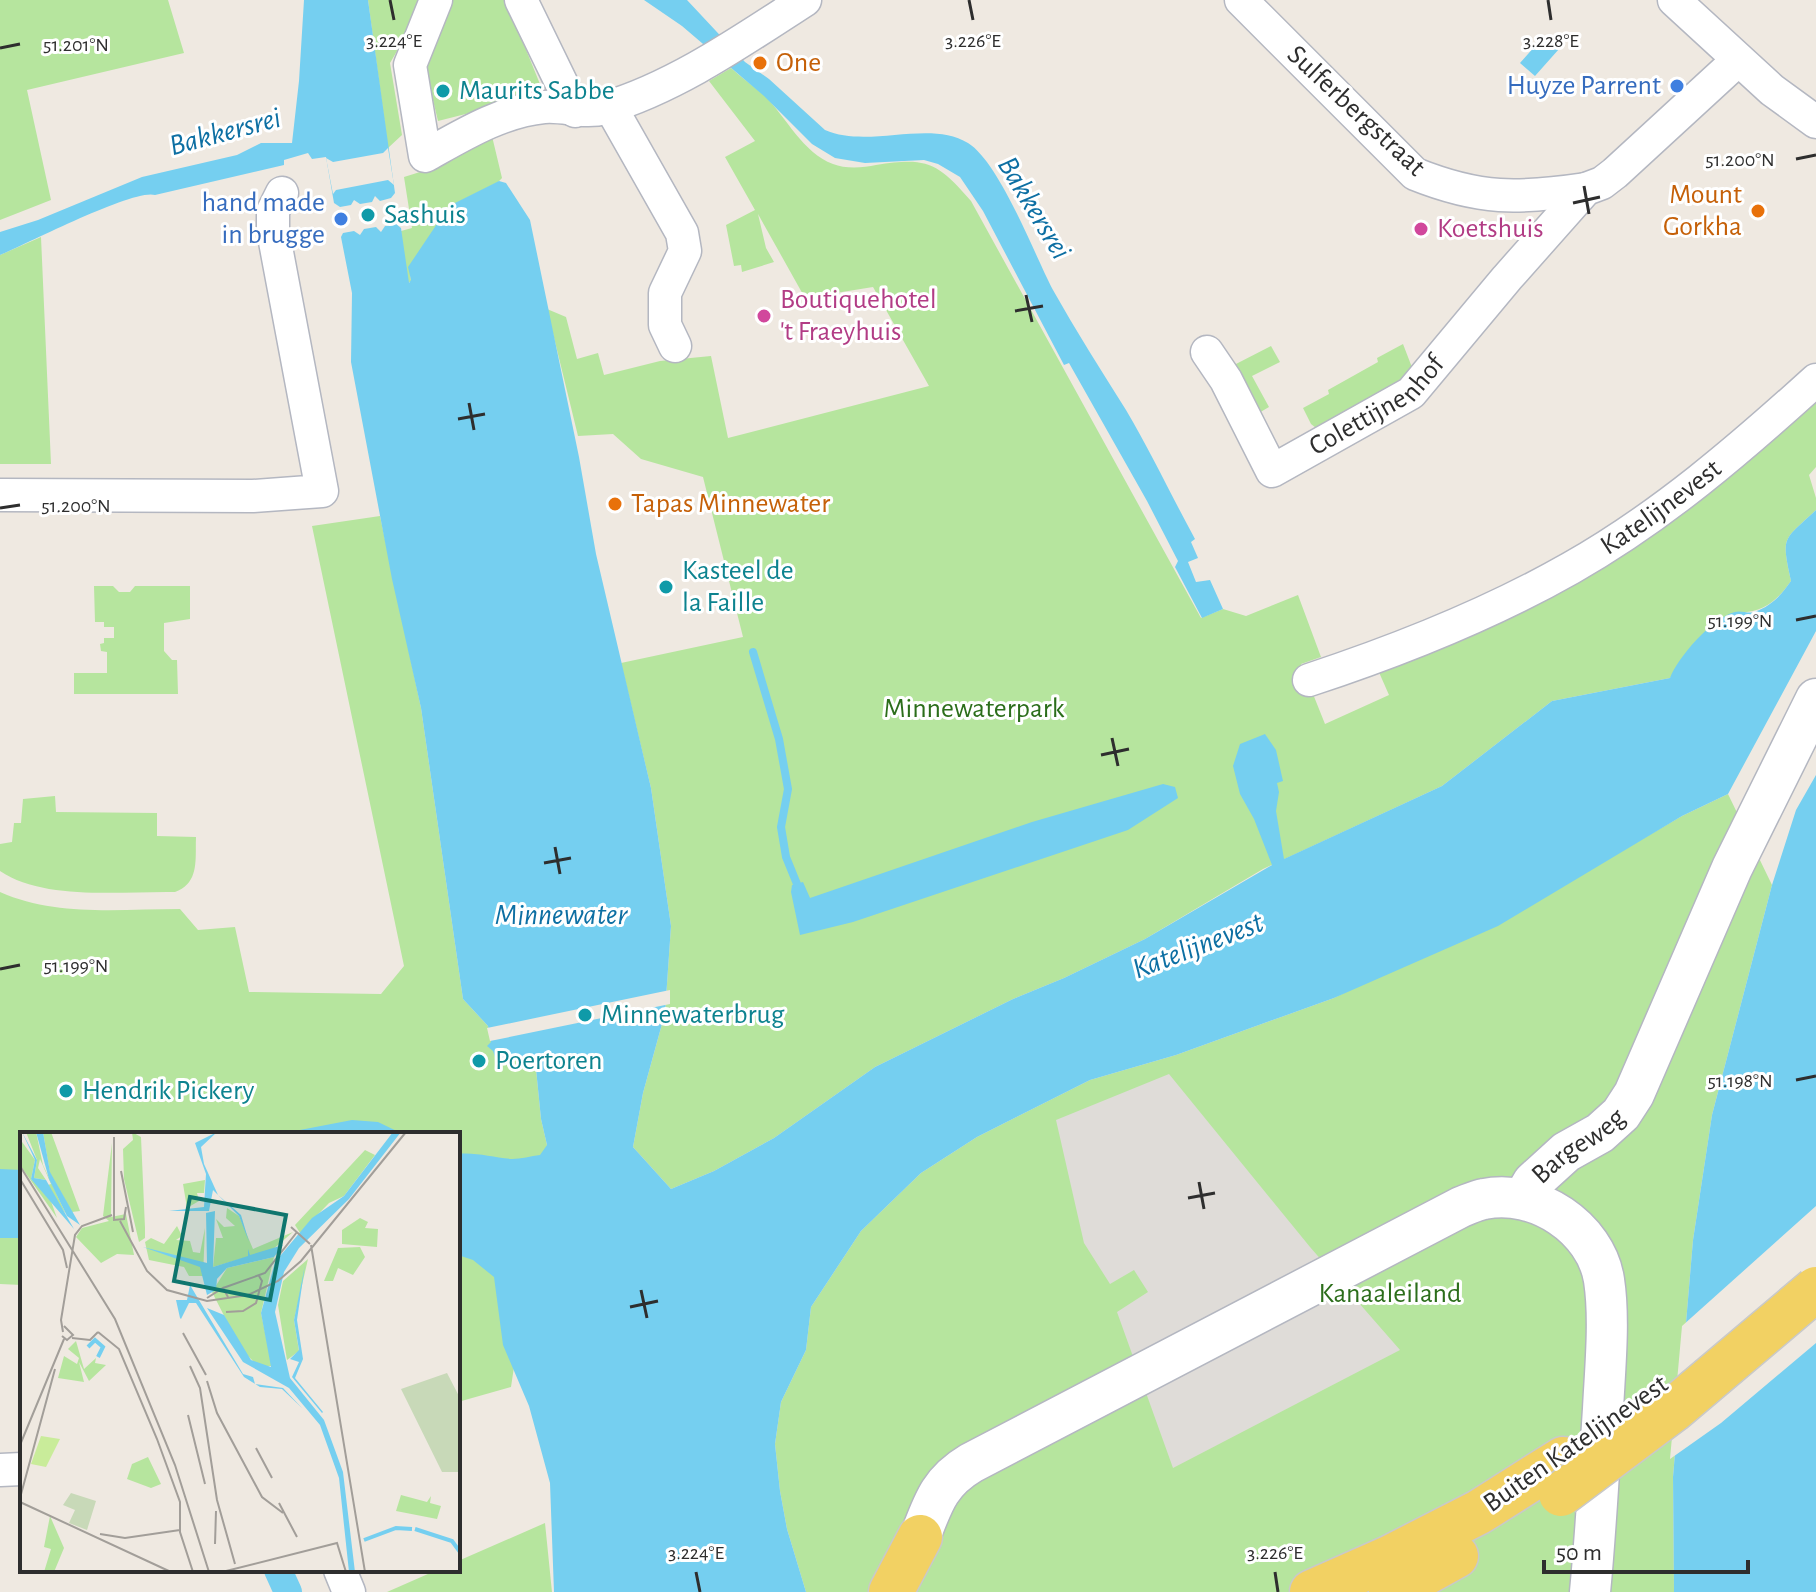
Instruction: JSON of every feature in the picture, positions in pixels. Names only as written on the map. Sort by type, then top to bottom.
[{"type":"main road","name":"Buiten Katelijnevest","points":[[1312,1592],[1391,1557],[1479,1512],[1562,1477],[1643,1401],[1816,1259]]},
{"type":"main road","name":"Buiten Katelijnevest","points":[[1391,1592],[1562,1477],[1673,1410],[1816,1289]]},
{"type":"main road","points":[[891,1592],[920,1537]]},
{"type":"main road","points":[[920,1537],[922,1592]]},
{"type":"street","points":[[436,0],[410,65],[425,156],[490,121],[544,107],[575,111],[610,106],[724,52],[805,0]]},
{"type":"street","points":[[521,0],[575,111]]},
{"type":"street","name":"Sulferbergstraat","points":[[1241,0],[1415,174],[1453,189],[1492,195],[1534,196],[1586,189]]},
{"type":"street","points":[[1674,0],[1772,90],[1816,122]]},
{"type":"street","points":[[1534,196],[1557,222],[1586,189],[1602,183],[1615,173],[1738,60]]},
{"type":"street","points":[[610,106],[682,233],[685,251],[665,293],[665,325],[675,346]]},
{"type":"street","points":[[0,495],[253,496],[322,491],[273,231],[273,211],[282,193]]},
{"type":"street","name":"Colettijnenhof","points":[[1207,352],[1226,380],[1272,471],[1411,393],[1557,222]]},
{"type":"street","name":"Katelijnevest","points":[[1309,680],[1487,611],[1572,567],[1682,494],[1744,446],[1816,380]]},
{"type":"street","name":"Bargeweg","points":[[1590,1592],[1606,1350],[1604,1279],[1587,1241],[1577,1230],[1545,1206],[1523,1199],[1533,1182],[1566,1152],[1600,1133],[1621,1114],[1634,1094],[1732,868],[1816,699]]},
{"type":"street","points":[[920,1537],[937,1494],[953,1474],[971,1463],[1461,1207],[1485,1199],[1523,1199]]},
{"type":"street","points":[[0,1470],[20,1469]]},
{"type":"street","points":[[341,1572],[349,1592]]},
{"type":"green space","points":[[0,0],[168,0],[184,53],[27,90],[51,200],[0,220]]},
{"type":"green space","points":[[368,0],[427,0],[390,63],[402,135],[388,148]]},
{"type":"green space","points":[[448,0],[506,0],[544,94],[438,121],[426,71]]},
{"type":"green space","name":"Minnewaterpark","points":[[731,68],[764,95],[804,143],[822,159],[848,167],[908,162],[930,165],[949,178],[971,201],[1201,618],[1223,609],[1246,616],[1298,595],[1321,657],[1301,664],[1325,724],[1389,695],[1378,670],[1487,621],[1816,389],[1816,467],[1809,475],[1816,510],[1787,540],[1786,555],[1791,581],[1768,605],[1754,611],[1736,612],[1670,678],[1552,701],[1442,786],[1263,869],[1145,939],[875,1067],[774,1138],[714,1171],[671,1189],[633,1147],[643,1093],[665,1013],[671,926],[651,788],[621,663],[743,637],[703,477],[641,459],[613,434],[578,436],[547,309],[566,317],[577,359],[598,353],[604,375],[660,361],[711,356],[728,438],[929,386],[873,287],[805,298],[758,214],[766,248],[774,262],[742,272],[741,265],[734,266],[726,225],[755,210],[725,157],[755,141],[709,81]]},
{"type":"green space","points":[[491,132],[502,178],[410,273],[411,281],[407,284],[401,231],[412,228],[404,177],[420,172]]},
{"type":"green space","points":[[41,237],[51,464],[0,464],[0,255]]},
{"type":"green space","points":[[1403,344],[1413,370],[1396,391],[1316,428],[1311,424],[1303,408]]},
{"type":"green space","points":[[1271,346],[1280,362],[1252,376],[1269,407],[1252,417],[1234,365]]},
{"type":"green space","points":[[380,516],[421,708],[463,999],[488,1026],[495,1055],[510,1061],[529,1056],[535,1059],[547,1145],[511,1387],[460,1401],[460,1132],[20,1132],[20,1285],[0,1284],[0,892],[21,900],[66,908],[180,909],[198,930],[235,927],[249,992],[381,994],[404,966],[312,526]]},
{"type":"green space","points":[[94,586],[113,586],[119,592],[130,592],[135,586],[190,586],[190,619],[164,623],[164,651],[172,660],[177,660],[178,694],[74,694],[74,673],[107,673],[107,652],[101,651],[100,644],[104,643],[104,638],[114,638],[114,627],[104,627],[104,622],[95,622]]},
{"type":"green space","name":"Kanaaleiland","points":[[1728,794],[1772,885],[1712,1115],[1693,1240],[1673,1477],[1674,1592],[806,1592],[787,1529],[780,1491],[775,1444],[781,1402],[806,1350],[811,1307],[861,1231],[921,1173],[977,1137],[1090,1080],[1176,1055],[1334,998]]},
{"type":"green space","points":[[55,796],[56,812],[157,813],[157,836],[196,837],[196,862],[189,883],[175,892],[61,891],[38,887],[0,871],[0,844],[12,842],[14,823],[21,823],[23,799]]},
{"type":"green space","points":[[545,1523],[552,1592],[387,1592],[432,1572],[460,1572],[460,1560]]},
{"type":"shaded area","points":[[1169,1074],[1310,1247],[1400,1350],[1173,1468],[1117,1312],[1148,1292],[1134,1270],[1110,1284],[1084,1243],[1056,1120]]},
{"type":"water","points":[[304,0],[368,0],[395,193],[391,198],[380,201],[375,196],[372,202],[360,204],[354,200],[351,205],[340,207],[334,203],[326,157],[312,159],[308,153],[284,160],[284,165],[126,200],[0,255],[0,232],[38,220],[142,177],[237,155],[261,143],[292,143]]},
{"type":"water","points":[[644,0],[687,0],[745,62],[769,79],[825,130],[860,137],[917,133],[952,136],[968,143],[980,154],[1004,189],[1053,290],[1135,426],[1195,539],[1191,542],[1198,558],[1188,562],[1196,582],[1210,580],[1223,609],[1202,618],[1175,567],[1178,561],[1147,501],[1069,363],[1064,365],[983,211],[960,177],[924,160],[865,163],[835,158],[812,144],[764,96],[682,26]]},
{"type":"water","points":[[1544,36],[1559,49],[1535,76],[1520,63]]},
{"type":"water","name":"Minnewater","points":[[499,181],[506,183],[530,220],[596,554],[651,788],[671,926],[665,1013],[643,1093],[633,1147],[671,1189],[714,1171],[774,1138],[875,1067],[1145,939],[1272,865],[1254,819],[1240,794],[1233,766],[1240,744],[1265,734],[1276,750],[1283,781],[1277,783],[1276,811],[1284,859],[1442,786],[1552,701],[1670,678],[1688,649],[1717,621],[1735,612],[1760,610],[1780,595],[1791,581],[1786,555],[1787,540],[1816,510],[1816,631],[1728,794],[1682,816],[1498,926],[1334,998],[1176,1055],[1090,1080],[977,1137],[921,1173],[861,1231],[811,1307],[806,1350],[781,1402],[775,1444],[780,1491],[787,1529],[806,1592],[554,1592],[550,1483],[529,1406],[503,1345],[494,1277],[473,1260],[460,1256],[460,1154],[515,1159],[540,1155],[547,1145],[535,1059],[529,1056],[510,1061],[496,1060],[487,1046],[491,1042],[488,1026],[463,999],[421,708],[392,579],[351,362],[352,293],[341,237],[343,233],[354,231],[360,235],[364,229],[376,227],[381,232],[385,226],[396,224],[401,228],[409,283],[408,267],[449,206]]},
{"type":"water","points":[[1816,775],[1816,1592],[1674,1592],[1673,1477],[1693,1240],[1712,1115],[1772,885],[1796,810]]},
{"type":"water","points":[[1163,784],[1175,787],[1178,798],[1128,830],[853,922],[800,935],[792,885],[803,882],[810,898],[1032,822]]},
{"type":"water","points":[[352,1120],[378,1122],[399,1132],[289,1132]]},
{"type":"water","points":[[0,1169],[20,1170],[20,1238],[0,1238]]},
{"type":"pier","points":[[388,148],[394,185],[388,180],[336,190],[333,194],[326,158],[333,162],[383,153]]},
{"type":"pier","name":"Minnewaterbrug","points":[[670,990],[670,1004],[490,1041],[487,1028]]},
{"type":"pier","points":[[1816,1206],[1816,1343],[1721,1423],[1670,1459],[1682,1326]]},
{"type":"waterway","points":[[753,652],[779,739],[788,789],[781,827],[786,857],[797,884]]},
{"type":"waterway","points":[[279,1572],[288,1592]]},
{"type":"place","name":"One","points":[[760,63]]},
{"type":"place","name":"Huyze Parrent","points":[[1677,86]]},
{"type":"place","name":"Maurits Sabbe","points":[[443,91]]},
{"type":"place","name":"Mount Gorkha","points":[[1758,211]]},
{"type":"place","name":"Sashuis","points":[[368,215]]},
{"type":"place","name":"hand made in brugge","points":[[341,219]]},
{"type":"place","name":"Koetshuis","points":[[1421,229]]},
{"type":"place","name":"Boutiquehotel 't Fraeyhuis","points":[[764,316]]},
{"type":"place","name":"Tapas Minnewater","points":[[615,504]]},
{"type":"place","name":"Kasteel de la Faille","points":[[666,587]]},
{"type":"place","name":"Minnewaterbrug","points":[[585,1015]]},
{"type":"place","name":"Poertoren","points":[[479,1061]]},
{"type":"place","name":"Hendrik Pickery","points":[[66,1091]]},
{"type":"water label","name":"Bakkersrei","points":[[225,132]]},
{"type":"water label","name":"Bakkersrei","points":[[1034,208]]}]
